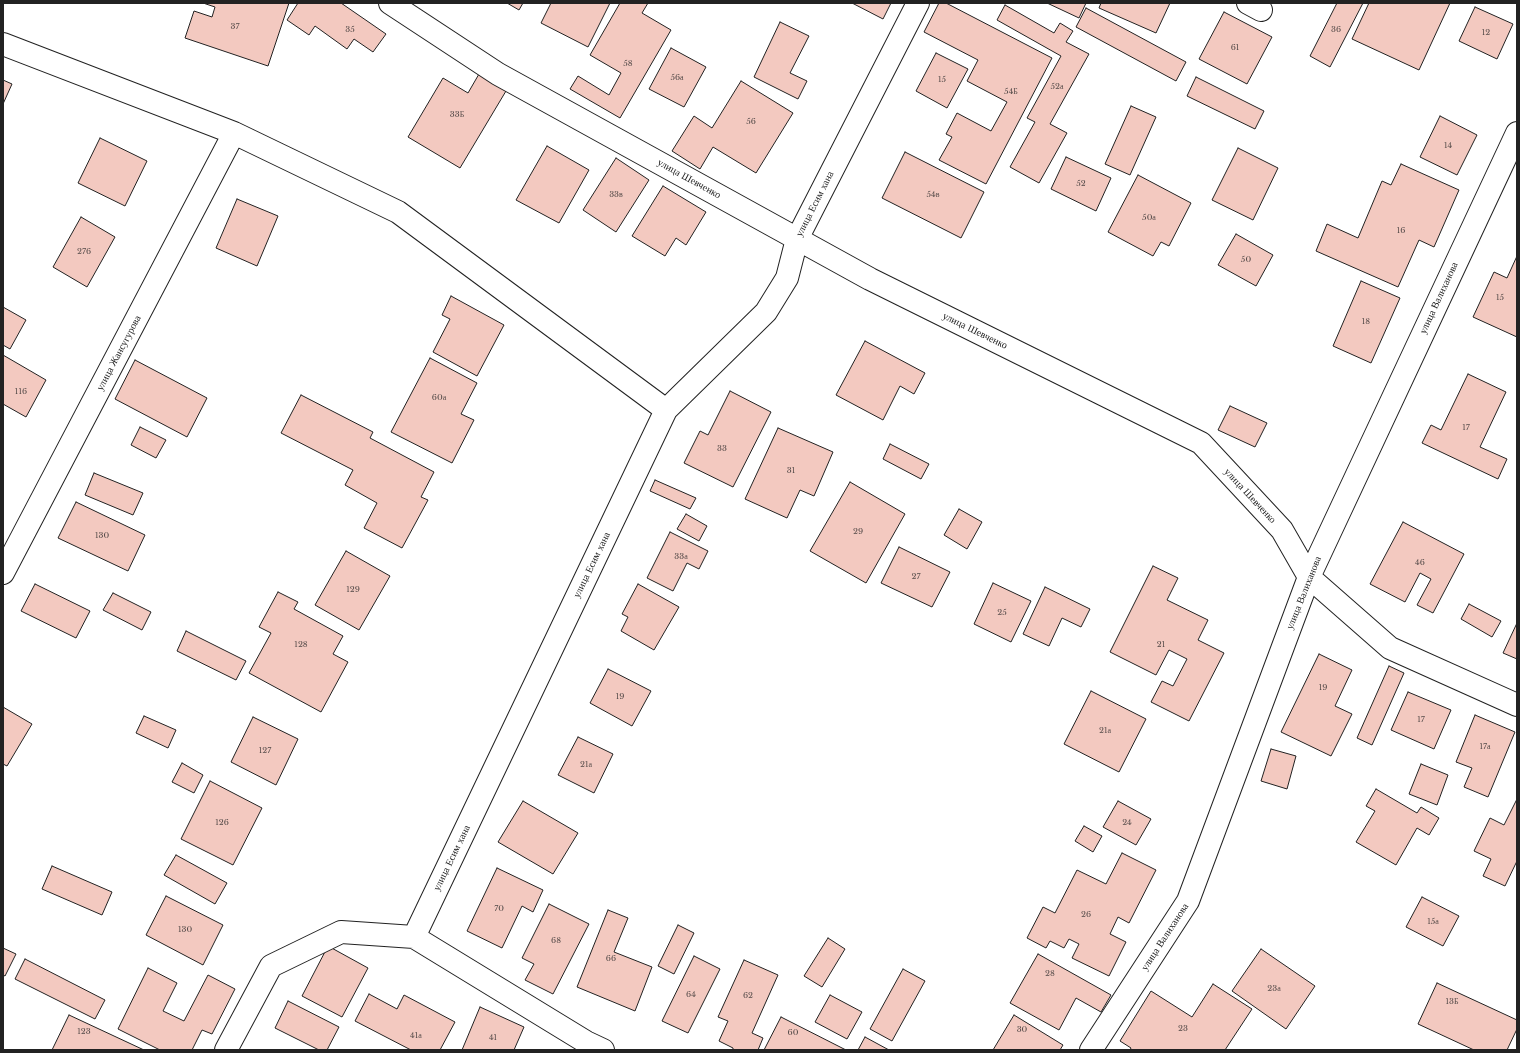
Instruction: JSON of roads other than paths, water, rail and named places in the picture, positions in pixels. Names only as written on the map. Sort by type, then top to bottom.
[{"type":"street","name":"улица Шевченко","points":[[390,3],[498,74],[870,279],[1201,443],[1282,530],[1309,576],[1390,648],[1517,705]]},
{"type":"street","name":"улица Есим хана","points":[[414,937],[666,410],[766,312],[787,278],[797,239],[918,3]]},
{"type":"street","points":[[3,44],[234,133],[398,212],[666,410]]},
{"type":"street","name":"улица Жансугурова","points":[[3,573],[234,133]]},
{"type":"street","name":"улица Валиханова","points":[[1092,1050],[1188,901],[1309,576],[1517,133]]},
{"type":"street","points":[[226,1050],[271,966],[341,932],[414,937],[590,1047]]}]
